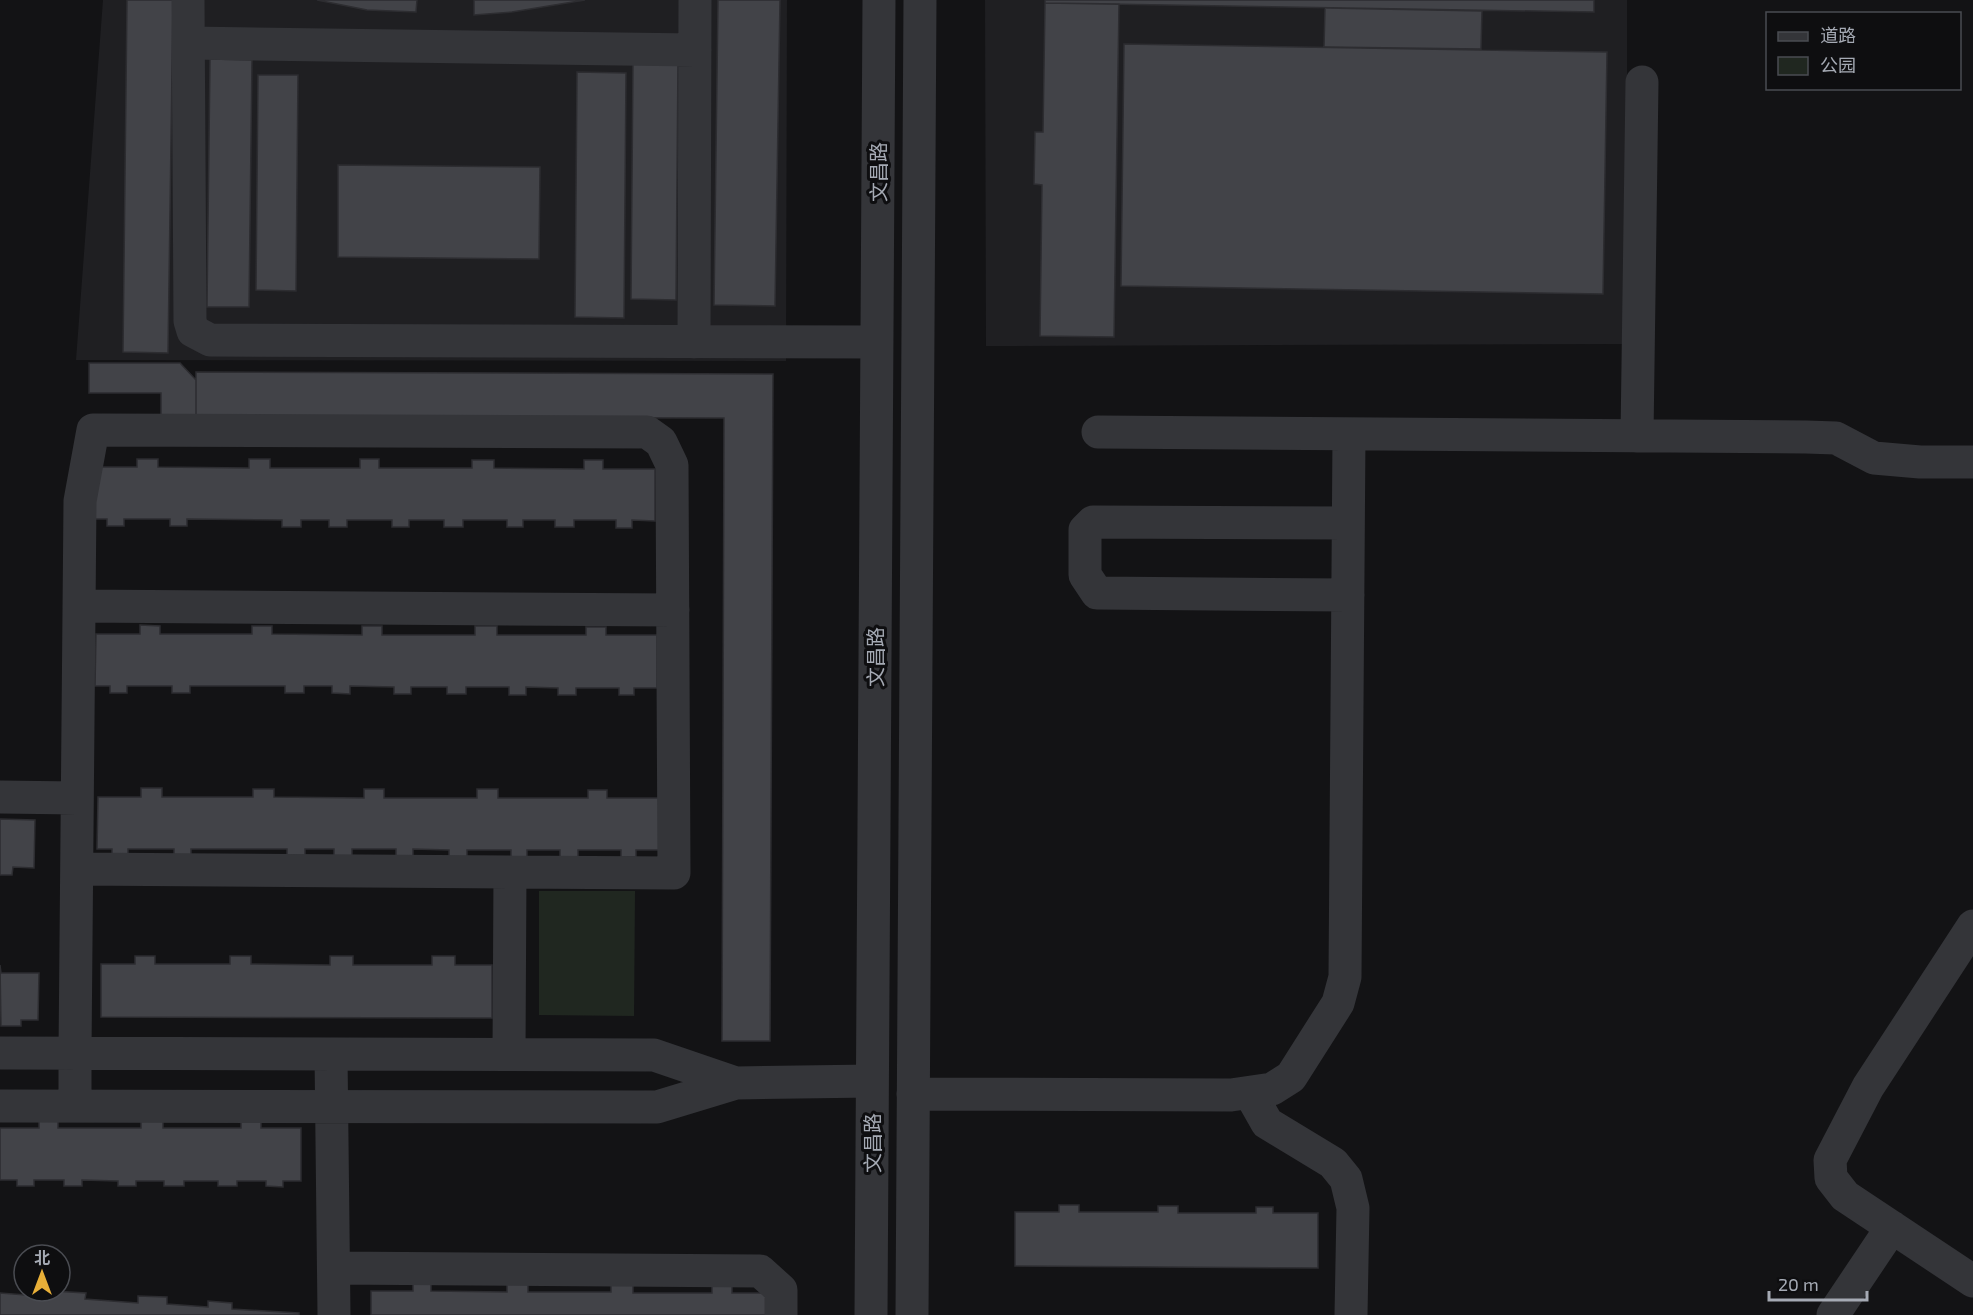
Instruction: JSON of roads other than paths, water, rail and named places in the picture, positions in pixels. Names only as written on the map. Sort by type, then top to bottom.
[{"type":"street","points":[[188,0],[190,321],[193,331],[210,340],[877,342]]},
{"type":"street","points":[[694,342],[695,0]]},
{"type":"street","name":"文昌路","points":[[871,1315],[879,0]]},
{"type":"street","name":"文昌路","points":[[912,1315],[920,0]]},
{"type":"street","points":[[189,43],[695,50]]},
{"type":"street","points":[[1638,436],[1642,82]]},
{"type":"street","points":[[75,1106],[80,501],[93,430],[647,432],[661,442],[672,465],[674,873],[77,868]]},
{"type":"street","points":[[1098,432],[1836,438],[1875,458],[1920,462],[1973,462]]},
{"type":"street","points":[[913,1094],[1231,1095],[1272,1089],[1291,1077],[1338,1003],[1345,977],[1349,434]]},
{"type":"street","points":[[1348,523],[1093,522],[1085,530],[1085,575],[1097,593],[1348,595]]},
{"type":"street","points":[[79,606],[673,610]]},
{"type":"street","points":[[0,798],[77,798]]},
{"type":"street","points":[[509,1054],[510,872]]},
{"type":"street","points":[[1973,926],[1868,1087],[1830,1160],[1831,1178],[1845,1196],[1973,1281]]},
{"type":"street","points":[[0,1053],[654,1055],[736,1083]]},
{"type":"street","points":[[331,1054],[334,1315]]},
{"type":"street","points":[[0,1106],[657,1107],[736,1083],[872,1081]]},
{"type":"street","points":[[1250,1092],[1267,1123],[1333,1163],[1346,1179],[1353,1208],[1351,1315]]},
{"type":"street","points":[[1833,1315],[1892,1227]]},
{"type":"street","points":[[334,1268],[760,1271],[781,1290],[781,1315]]}]
